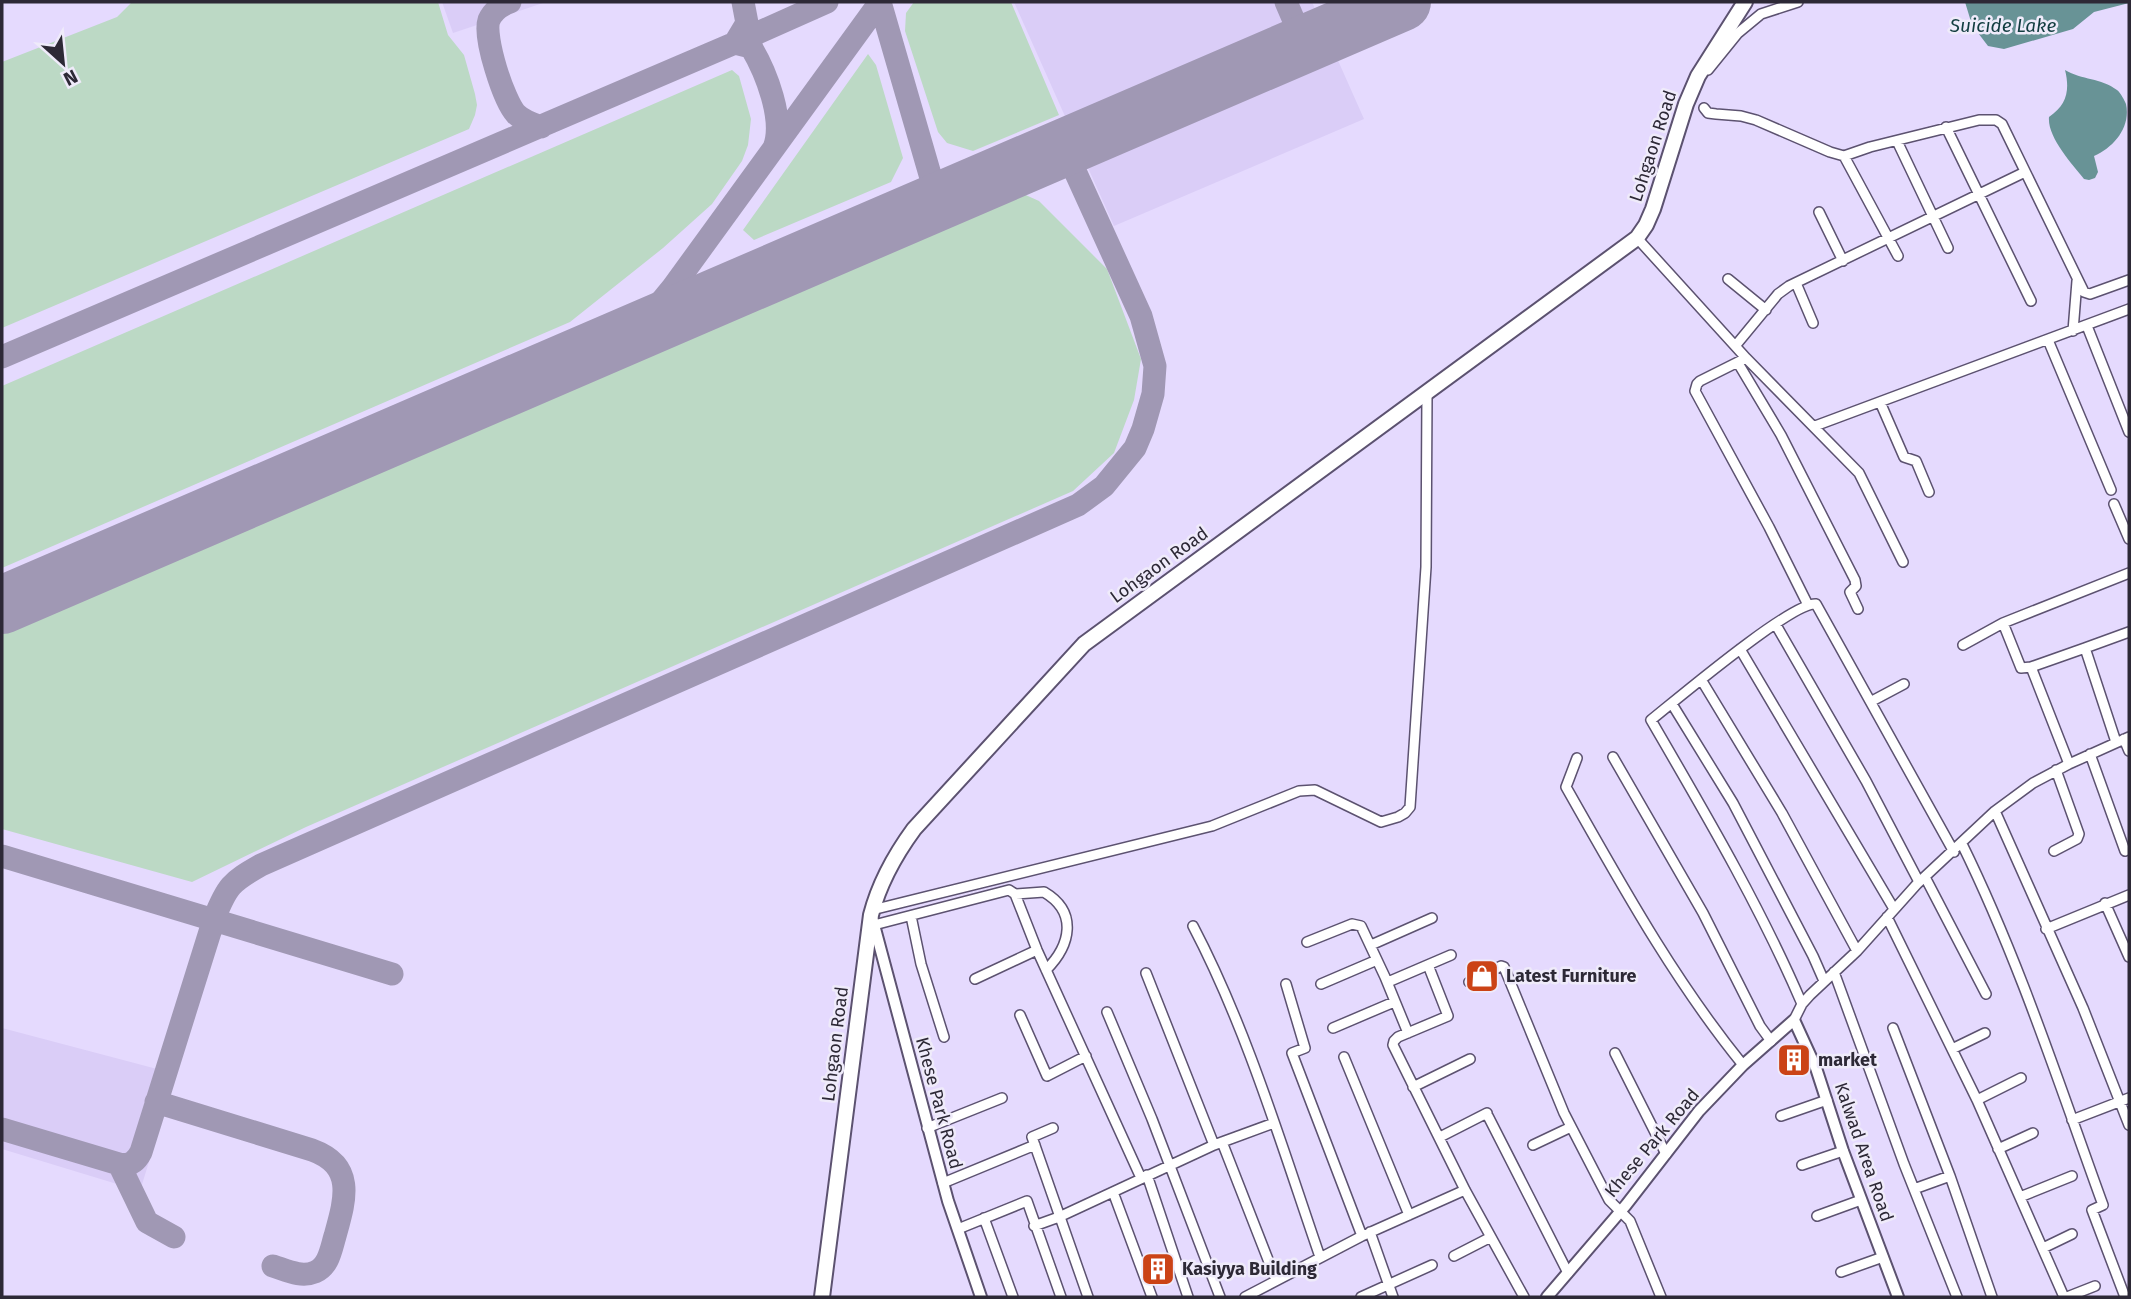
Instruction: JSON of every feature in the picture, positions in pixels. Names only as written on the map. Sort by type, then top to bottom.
[{"type":"main road","name":"Lohgaon Road","points":[[822,1297],[872,917],[886,874],[914,829],[1084,644],[1637,238],[1653,209],[1686,104],[1698,76],[1745,2]]},
{"type":"street","points":[[1698,76],[1706,71],[1738,33],[1761,14],[1798,2]]},
{"type":"street","points":[[1704,108],[1708,113],[1756,120],[1844,156],[1946,127],[1979,120],[1996,120],[2002,124],[2077,281],[2087,295],[2129,280]]},
{"type":"street","points":[[1946,127],[2031,301]]},
{"type":"street","points":[[1897,141],[1948,248]]},
{"type":"street","points":[[1844,156],[1898,256]]},
{"type":"street","points":[[1735,345],[1778,294],[1796,283],[2025,172]]},
{"type":"street","points":[[1819,212],[1843,261]]},
{"type":"street","points":[[1637,238],[1735,345],[1855,580],[1856,586],[1850,592],[1858,609]]},
{"type":"street","points":[[1728,279],[1766,310]]},
{"type":"street","points":[[2073,331],[2077,281]]},
{"type":"street","points":[[1796,283],[1813,323]]},
{"type":"street","points":[[1815,426],[2128,312]]},
{"type":"street","points":[[2087,326],[2129,432]]},
{"type":"street","points":[[2048,340],[2111,490]]},
{"type":"street","points":[[1742,360],[1815,426],[1859,473],[1903,562]]},
{"type":"street","points":[[1742,360],[1700,381],[1695,391],[1808,605]]},
{"type":"street","points":[[872,917],[1212,826],[1299,790],[1315,790],[1381,821],[1405,813],[1410,807],[1415,751],[1426,567],[1427,394]]},
{"type":"street","points":[[1880,402],[1904,457],[1916,461],[1929,492]]},
{"type":"street","points":[[2114,504],[2129,538]]},
{"type":"street","points":[[1963,645],[2003,623],[2129,573]]},
{"type":"street","points":[[1802,1004],[1740,875],[1651,720],[1740,649],[1808,605],[1816,604],[1954,852]]},
{"type":"street","points":[[2003,623],[2021,668],[2031,667],[2129,632]]},
{"type":"street","points":[[1776,625],[1986,994]]},
{"type":"street","points":[[2085,648],[2129,751]]},
{"type":"street","points":[[1740,649],[1890,913],[2065,1297],[2095,1286]]},
{"type":"street","points":[[2031,667],[2069,764]]},
{"type":"street","points":[[1702,681],[1782,813],[1857,951]]},
{"type":"street","points":[[1872,701],[1904,684]]},
{"type":"street","points":[[1672,704],[1734,803],[1824,981]]},
{"type":"street","points":[[1794,1020],[1802,1004],[1857,951],[1922,879],[1995,811],[2056,770],[2123,739]]},
{"type":"street","points":[[2090,754],[2125,850]]},
{"type":"street","points":[[1613,757],[1703,912],[1760,1026],[1771,1041]]},
{"type":"street","points":[[1577,758],[1566,787],[1670,964],[1720,1037],[1743,1065]]},
{"type":"street","points":[[2054,851],[2077,839],[2079,834],[2056,770]]},
{"type":"street","points":[[1995,811],[2125,1100],[2129,1125]]},
{"type":"street","points":[[1962,844],[2054,1065],[2103,1205],[2092,1210],[2125,1297]]},
{"type":"street","points":[[872,917],[911,916],[1009,890],[1015,894],[1046,970],[1144,1177],[1188,1297]]},
{"type":"street","points":[[1015,894],[1044,892],[1054,898],[1067,915],[1068,923],[1060,956],[1046,970]]},
{"type":"street","points":[[2046,929],[2129,895]]},
{"type":"street","points":[[2105,903],[2129,957]]},
{"type":"street","points":[[911,916],[921,964],[944,1037]]},
{"type":"street","name":"Khese Park Road","points":[[872,917],[943,1182],[981,1297]]},
{"type":"street","points":[[1371,945],[1432,918]]},
{"type":"street","points":[[1307,942],[1356,924],[1365,932],[1408,1033]]},
{"type":"street","points":[[1193,926],[1216,970],[1321,1257]]},
{"type":"street","points":[[975,979],[1037,950]]},
{"type":"street","points":[[1388,982],[1451,955]]},
{"type":"street","points":[[1321,984],[1377,960]]},
{"type":"street","points":[[1428,965],[1448,1016],[1398,1037],[1393,1045],[1520,1296]]},
{"type":"street","points":[[1469,982],[1500,966],[1504,967],[1547,1076],[1571,1127],[1609,1200],[1630,1221],[1661,1297]]},
{"type":"street","points":[[1834,972],[1957,1297]]},
{"type":"street","points":[[1146,973],[1276,1280]]},
{"type":"street","points":[[1286,984],[1305,1048],[1292,1053],[1393,1297]]},
{"type":"street","points":[[1333,1028],[1394,1002]]},
{"type":"street","points":[[1107,1012],[1220,1297]]},
{"type":"street","points":[[1020,1015],[1047,1076],[1086,1056]]},
{"type":"street","name":"Khese Park Road","points":[[1548,1297],[1699,1111],[1743,1065],[1794,1020]]},
{"type":"street","name":"Kalwad Area Road","points":[[1794,1020],[1816,1068],[1843,1152],[1898,1297]]},
{"type":"street","points":[[1893,1028],[1950,1176],[1992,1297]]},
{"type":"street","points":[[1952,1049],[1985,1032]]},
{"type":"street","points":[[1615,1053],[1666,1154]]},
{"type":"street","points":[[1344,1057],[1409,1215]]},
{"type":"street","points":[[1413,1087],[1471,1059]]},
{"type":"street","points":[[1977,1100],[2021,1078]]},
{"type":"street","points":[[928,1128],[1002,1098]]},
{"type":"street","points":[[1781,1115],[1826,1100]]},
{"type":"street","points":[[2072,1120],[2125,1100]]},
{"type":"street","points":[[1440,1137],[1488,1115],[1568,1273]]},
{"type":"street","points":[[1034,1226],[1218,1143],[1274,1123]]},
{"type":"street","points":[[1533,1145],[1571,1127]]},
{"type":"street","points":[[1053,1129],[1032,1137],[1088,1297]]},
{"type":"street","points":[[1998,1149],[2033,1133]]},
{"type":"street","points":[[943,1182],[1035,1145]]},
{"type":"street","points":[[1802,1165],[1843,1152]]},
{"type":"street","points":[[1914,1189],[1950,1176]]},
{"type":"street","points":[[2020,1197],[2072,1176]]},
{"type":"street","points":[[1245,1297],[1366,1234],[1465,1190]]},
{"type":"street","points":[[1113,1192],[1152,1297]]},
{"type":"street","points":[[1817,1216],[1861,1200]]},
{"type":"street","points":[[958,1229],[1027,1201],[1061,1297]]},
{"type":"street","points":[[984,1218],[1013,1297]]},
{"type":"street","points":[[2043,1248],[2072,1234]]},
{"type":"street","points":[[1454,1256],[1491,1237]]},
{"type":"street","points":[[1841,1272],[1883,1257]]},
{"type":"street","points":[[1361,1297],[1432,1265]]},
{"type":"shaded area","points":[[132,2],[438,2],[448,35],[464,55],[475,94],[475,115],[469,129],[2,328],[2,62],[117,17]]},
{"type":"shaded area","points":[[442,2],[546,2],[453,33]]},
{"type":"shaded area","points":[[914,2],[1011,2],[1059,115],[973,151],[947,143],[938,132],[905,31],[906,13]]},
{"type":"shaded area","points":[[1014,2],[1312,2],[1364,119],[1114,226]]},
{"type":"shaded area","points":[[868,54],[876,65],[903,158],[891,182],[754,240],[743,230]]},
{"type":"shaded area","points":[[732,70],[739,76],[751,119],[748,145],[742,161],[712,204],[663,248],[570,322],[2,568],[2,386]]},
{"type":"shaded area","points":[[1019,192],[1039,201],[1107,269],[1141,359],[1134,400],[1114,453],[1073,491],[306,827],[192,882],[2,829],[2,633]]},
{"type":"shaded area","points":[[2,1028],[176,1074],[140,1191],[2,1149]]},
{"type":"water","name":"Suicide Lake","points":[[1965,2],[2129,3],[2094,12],[2073,29],[2004,49],[1988,46],[1972,25]]},
{"type":"water","points":[[2065,70],[2111,86],[2120,93],[2126,104],[2126,121],[2123,128],[2114,142],[2094,156],[2098,172],[2095,178],[2089,180],[2084,179],[2061,150],[2049,125],[2049,117],[2060,107],[2066,96]]},
{"type":"taxiway","points":[[510,2],[498,9],[489,20],[492,54],[511,107],[522,119],[541,127]]},
{"type":"taxiway","points":[[743,2],[747,23],[735,43],[751,47],[768,83],[776,110],[777,137],[774,148]]},
{"type":"taxiway","points":[[2,357],[827,2]]},
{"type":"taxiway","points":[[880,2],[938,202]]},
{"type":"taxiway","points":[[636,332],[673,287],[880,2]]},
{"type":"taxiway","points":[[1286,2],[1304,44]]},
{"type":"taxiway","points":[[2,1129],[119,1164],[129,1164],[137,1158],[214,919],[231,886],[261,865],[1078,505],[1104,486],[1135,448],[1153,394],[1155,366],[1141,316],[1064,147]]},
{"type":"taxiway","points":[[673,287],[687,298],[705,302]]},
{"type":"taxiway","points":[[2,856],[392,974]]},
{"type":"taxiway","points":[[156,1102],[312,1150],[336,1165],[344,1186],[344,1197],[331,1252],[326,1261],[320,1269],[310,1274],[294,1273],[273,1266]]},
{"type":"taxiway","points":[[119,1164],[147,1222],[174,1237]]},
{"type":"runway","points":[[2,605],[1402,2]]},
{"type":"place","name":"Latest Furniture","points":[[1482,976]]},
{"type":"place","name":"market","points":[[1794,1060]]},
{"type":"place","name":"Kasiyya Building","points":[[1158,1269]]}]
